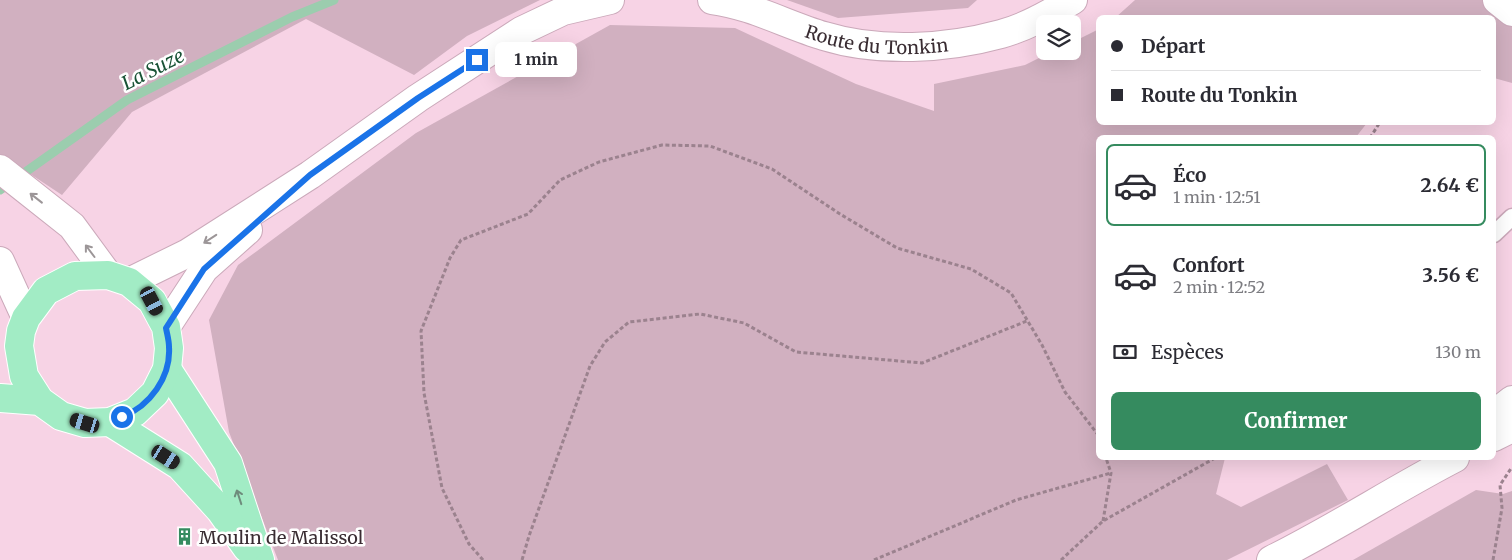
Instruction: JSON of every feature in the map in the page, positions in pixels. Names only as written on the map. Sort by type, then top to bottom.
[{"type":"main road","points":[[76,276],[119,279],[152,301],[166,328],[169,348],[167,369],[155,393],[135,412],[110,422],[85,423],[61,416],[40,401],[10,352],[26,318],[46,292],[76,276]]},
{"type":"main road","points":[[167,369],[228,463],[260,560]]},
{"type":"main road","points":[[0,398],[40,401]]},
{"type":"main road","points":[[110,422],[180,466],[220,510],[256,560]]},
{"type":"street","points":[[0,169],[72,226],[119,279],[188,253],[310,175],[418,98],[521,31],[562,12],[610,0]]},
{"type":"street","name":"Route du Tonkin","points":[[712,0],[724,1],[769,15],[825,37],[881,48],[955,44],[1002,34],[1042,18],[1073,0]]},
{"type":"street","points":[[1497,0],[1512,12]]},
{"type":"street","points":[[166,328],[204,269],[310,175]]},
{"type":"street","points":[[4,268],[26,318]]},
{"type":"street","points":[[1496,412],[1512,400]]},
{"type":"street","points":[[1496,436],[1512,428]]},
{"type":"street","points":[[1270,560],[1303,553],[1411,481],[1437,460]]},
{"type":"street","points":[[1411,481],[1451,460]]},
{"type":"lane","points":[[1496,232],[1512,217]]},
{"type":"path","points":[[483,560],[469,544],[442,488],[424,393],[421,331],[450,258],[461,240],[528,214],[560,180],[598,162],[662,145],[710,146],[772,169],[840,214],[897,248],[971,268],[1011,293],[1042,345],[1065,392],[1096,432]]},
{"type":"path","points":[[522,560],[590,366],[605,342],[629,322],[700,314],[744,324],[796,352],[922,363],[1027,321]]},
{"type":"path","points":[[1103,522],[1111,473],[1107,460]]},
{"type":"path","points":[[1061,560],[1103,522],[1212,460]]},
{"type":"path","points":[[1493,560],[1502,508],[1500,485],[1512,467]]},
{"type":"path","points":[[874,560],[1016,500],[1111,473]]},
{"type":"shaded area","points":[[0,0],[540,0],[467,36],[414,75],[306,19],[132,112],[62,195],[0,154]]},
{"type":"shaded area","points":[[787,0],[977,0],[968,8],[838,18]]},
{"type":"shaded area","points":[[1135,0],[1512,0],[1512,83],[1496,79],[1496,15],[1118,15]]},
{"type":"shaded area","points":[[610,25],[735,28],[856,84],[934,111],[934,84],[1025,65],[1036,60],[1081,60],[1081,38],[1096,30],[1096,125],[1365,125],[1358,135],[1096,135],[1096,460],[1224,460],[1216,494],[1241,507],[1327,464],[1348,500],[1227,560],[278,560],[229,432],[209,320],[238,265],[416,133]]},
{"type":"shaded area","points":[[1476,490],[1503,494],[1512,491],[1512,560],[1353,560]]},
{"type":"waterway","name":"La Suze","points":[[0,190],[127,100],[292,17],[334,0]]},
{"type":"place","name":"Moulin de Malissol","points":[[185,537]]},
{"type":"route","points":[[122,417],[135,412],[155,393],[167,369],[169,348],[166,328],[204,269],[310,175],[418,98],[477,60]]}]
